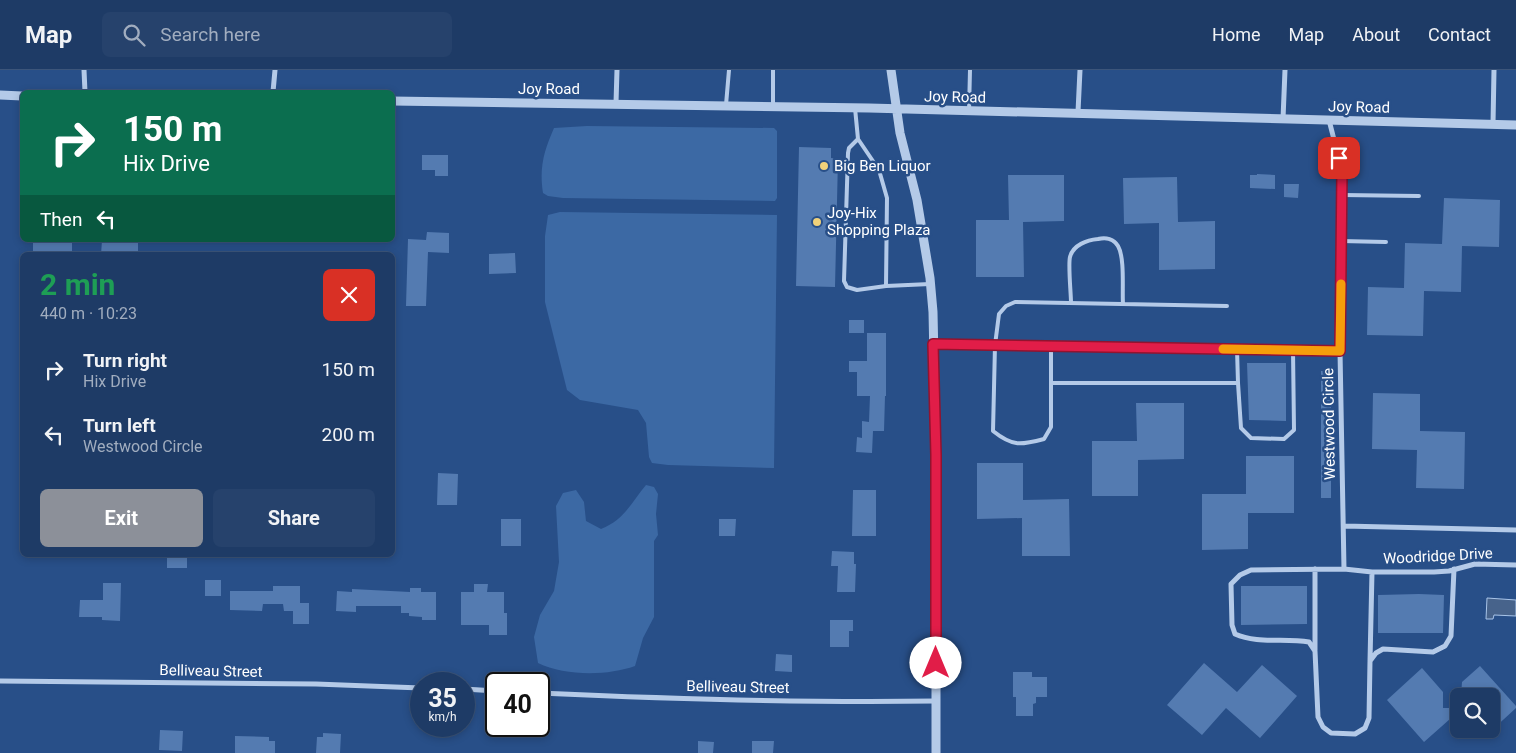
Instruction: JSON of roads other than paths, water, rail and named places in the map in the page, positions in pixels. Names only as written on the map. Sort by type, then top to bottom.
[{"type":"street","points":[[84,70],[85,90]]},
{"type":"street","points":[[273,90],[274,70]]},
{"type":"street","points":[[616,103],[617,70]]},
{"type":"street","points":[[891,70],[900,133],[917,200],[930,284],[936,455],[936,753]]},
{"type":"street","points":[[1078,112],[1080,70]]},
{"type":"street","points":[[1283,119],[1285,70]]},
{"type":"street","points":[[1492,124],[1494,70]]},
{"type":"street","points":[[0,95],[20,96]]},
{"type":"street","name":"Joy Road","points":[[395,101],[856,107],[1516,125]]},
{"type":"street","name":"Westwood Circle","points":[[1329,120],[1342,171],[1340,351],[1344,526]]},
{"type":"street","points":[[933,344],[1340,351]]},
{"type":"street","points":[[1344,569],[1344,526],[1516,530]]},
{"type":"street","name":"Woodridge Drive","points":[[1315,650],[1309,642],[1245,639],[1235,634],[1232,625],[1231,584],[1240,575],[1251,570],[1344,569],[1372,572],[1434,572],[1476,564],[1516,565]]},
{"type":"street","points":[[1315,569],[1315,650],[1318,717],[1322,727],[1331,733],[1356,734],[1365,728],[1370,718],[1372,572]]},
{"type":"street","points":[[1370,661],[1376,653],[1383,650],[1433,652],[1445,646],[1451,636],[1454,569]]},
{"type":"street","name":"Belliveau Street","points":[[0,680],[316,684],[410,688]]},
{"type":"street","name":"Belliveau Street","points":[[550,694],[646,698],[872,702],[936,701]]},
{"type":"lane","points":[[726,105],[728,70]]},
{"type":"lane","points":[[773,70],[773,106]]},
{"type":"lane","points":[[969,111],[970,70]]},
{"type":"lane","points":[[856,107],[858,139],[879,170],[887,198],[886,286]]},
{"type":"lane","points":[[858,139],[849,148],[848,153],[844,281],[847,287],[857,290],[886,286],[930,284]]},
{"type":"lane","points":[[1342,195],[1419,196]]},
{"type":"lane","points":[[1071,303],[1070,256],[1075,248],[1083,242],[1106,238],[1114,242],[1119,248],[1123,304]]},
{"type":"lane","points":[[1341,241],[1386,242]]},
{"type":"lane","points":[[1051,346],[1051,427],[1044,439],[1023,444],[1004,440],[993,431],[995,345],[1000,314],[1006,306],[1015,302],[1227,306]]},
{"type":"lane","points":[[1237,349],[1241,428],[1251,438],[1284,439],[1294,430],[1293,350]]},
{"type":"lane","points":[[1051,383],[1238,383]]},
{"type":"place","name":"Big Ben Liquor","points":[[824,166]]},
{"type":"place","name":"Joy-Hix Shopping Plaza","points":[[817,222]]}]
